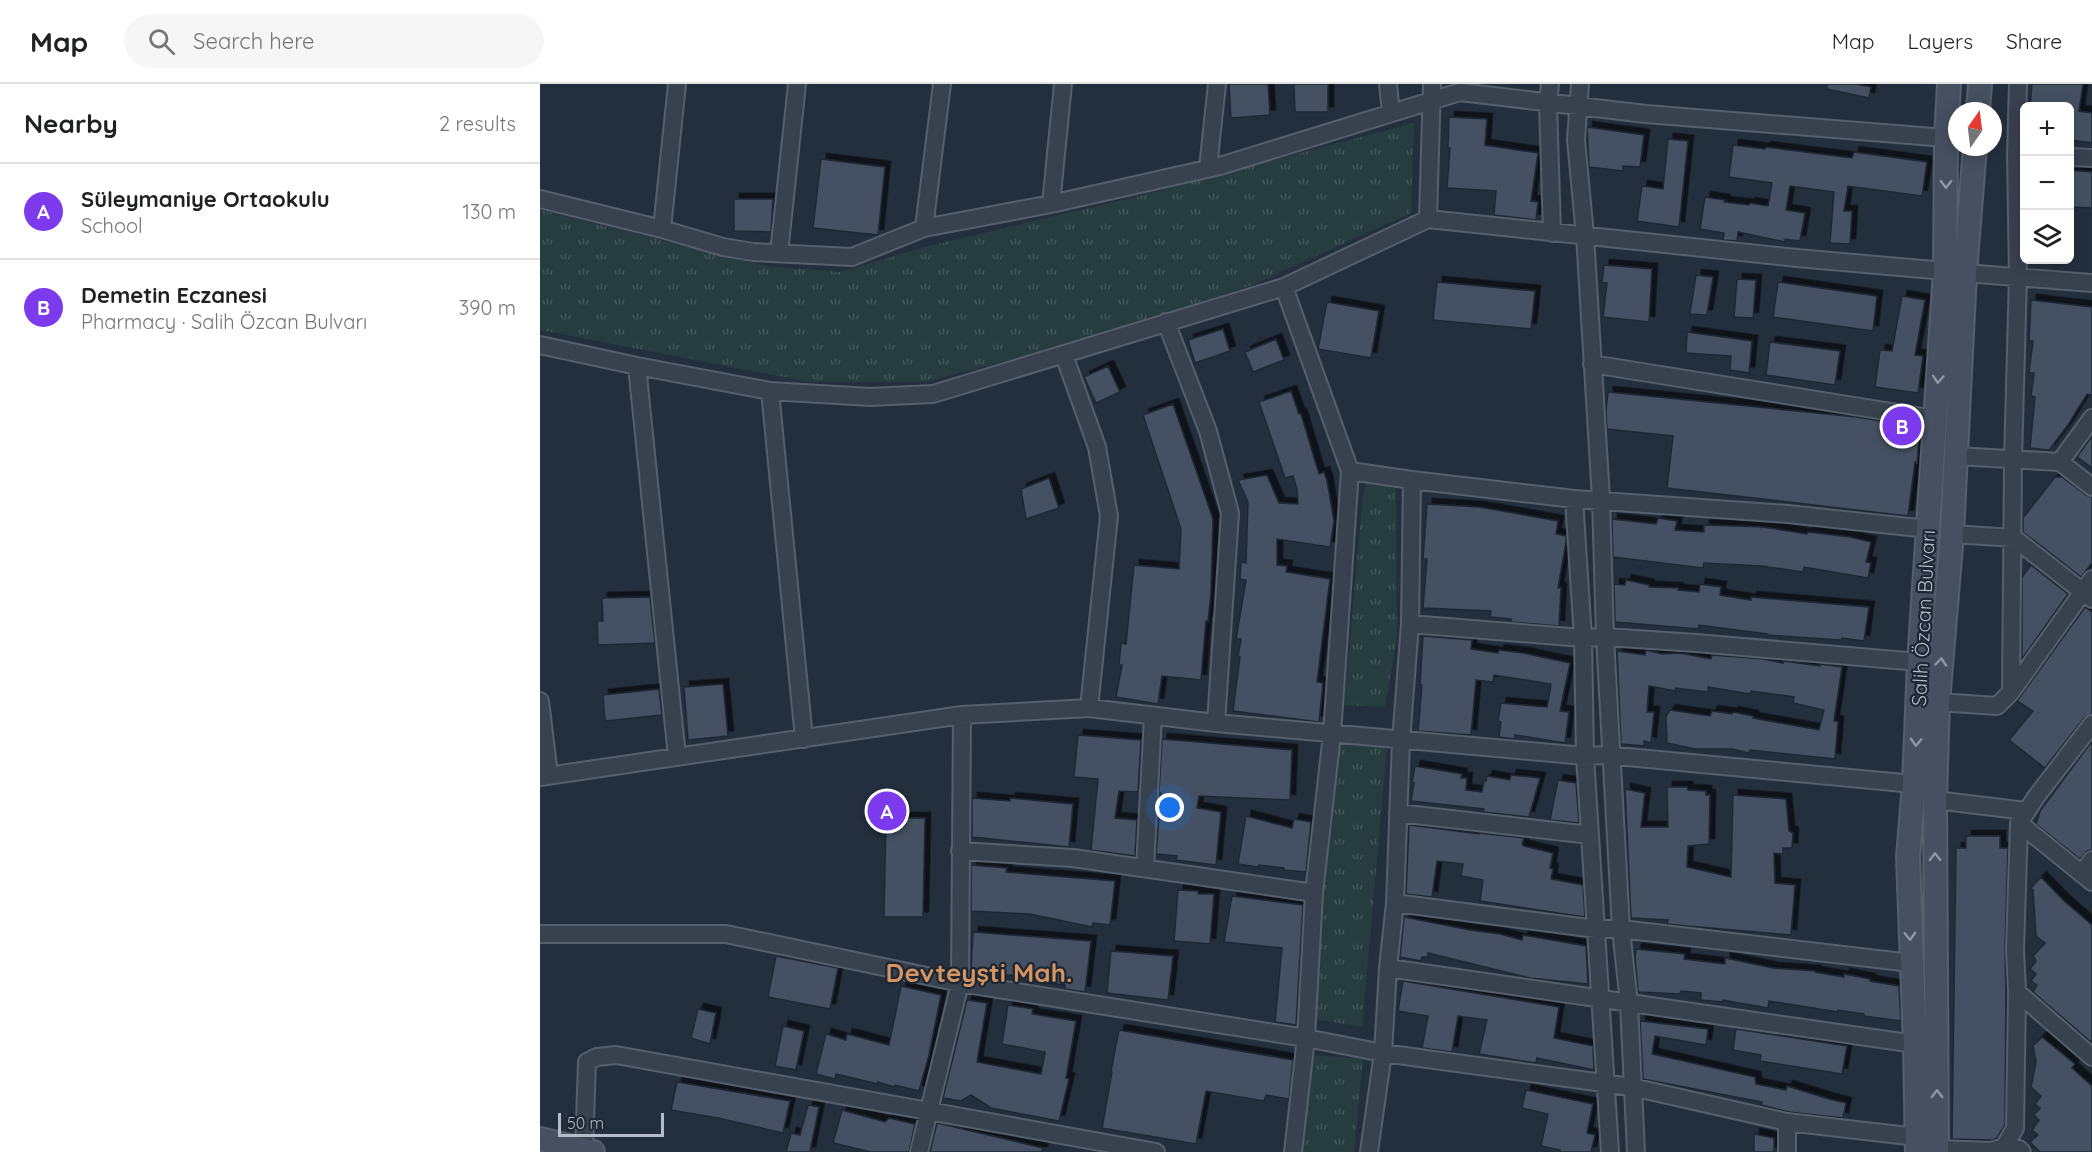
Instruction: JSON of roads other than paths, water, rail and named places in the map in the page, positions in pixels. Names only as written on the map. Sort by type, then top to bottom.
[{"type":"main road","name":"Salih Özcan Bulvarı","points":[[1927,1147],[1938,702],[1956,456],[1955,272],[1946,138],[1949,84]]},
{"type":"main road","points":[[1978,102],[1980,84]]},
{"type":"main road","name":"Salih Özcan Bulvarı","points":[[1927,1147],[1915,1044],[1908,857],[1935,419],[1974,156]]},
{"type":"main road","points":[[540,1139],[589,1151]]},
{"type":"street","points":[[662,229],[676,84]]},
{"type":"street","points":[[779,253],[797,84]]},
{"type":"street","points":[[924,228],[942,84]]},
{"type":"street","points":[[1052,204],[1063,84]]},
{"type":"street","points":[[1208,168],[1217,84]]},
{"type":"street","points":[[1388,84],[1391,113]]},
{"type":"street","points":[[1550,84],[1548,103],[1552,233]]},
{"type":"street","points":[[1580,84],[1576,140],[1586,235],[1601,499],[1605,637],[1621,929],[1629,1004],[1636,1152]]},
{"type":"street","points":[[2011,692],[2013,460],[2020,155],[2018,84]]},
{"type":"street","points":[[540,199],[662,229],[723,247],[753,252],[852,257],[924,228],[1052,204],[1208,168],[1391,113],[1432,92],[1460,92],[1646,114],[1946,138]]},
{"type":"street","points":[[1428,219],[1432,92]]},
{"type":"street","points":[[2074,157],[2092,158]]},
{"type":"street","points":[[540,345],[770,391],[870,397],[933,394],[1284,287],[1428,219],[1797,258],[2092,283]]},
{"type":"street","points":[[1284,287],[1350,471],[1332,734],[1314,893],[1306,1038],[1293,1152]]},
{"type":"street","points":[[1166,322],[1209,431],[1230,513],[1216,723]]},
{"type":"street","points":[[1064,355],[1097,447],[1109,516],[1089,708]]},
{"type":"street","points":[[1592,364],[1935,419]]},
{"type":"street","points":[[637,366],[677,757]]},
{"type":"street","points":[[770,391],[804,739]]},
{"type":"street","points":[[2060,462],[2092,418]]},
{"type":"street","points":[[1956,456],[2060,462],[2092,487]]},
{"type":"street","points":[[1350,471],[1574,499],[1601,499],[1788,514],[1928,529]]},
{"type":"street","points":[[1369,1152],[1383,1053],[1395,903],[1401,741],[1410,624],[1412,480]]},
{"type":"street","points":[[1574,499],[1583,638],[1585,756],[1610,1152]]},
{"type":"street","points":[[1938,702],[1997,706],[2011,692],[2089,590],[2014,538],[1952,534]]},
{"type":"street","points":[[1410,624],[1583,638],[1605,637],[1696,643],[1919,662]]},
{"type":"street","points":[[540,701],[544,776],[962,715],[1089,708],[1401,741],[1585,756],[1613,756],[1914,784]]},
{"type":"street","points":[[919,1152],[960,983],[962,715]]},
{"type":"street","points":[[1145,868],[1153,716]]},
{"type":"street","points":[[2019,823],[2092,724]]},
{"type":"street","points":[[1935,800],[2026,811],[2019,823],[2015,950],[2017,992],[2015,1128],[2004,1150]]},
{"type":"street","points":[[1398,813],[1590,835]]},
{"type":"street","points":[[2019,823],[2087,878],[2092,860]]},
{"type":"street","points":[[960,851],[1073,858],[1314,893]]},
{"type":"street","points":[[1395,903],[1596,929],[1621,929],[1911,963]]},
{"type":"street","points":[[540,934],[726,934],[960,983],[1306,1038],[1383,1053],[1632,1088],[1787,1122],[1927,1147],[1991,1151],[2019,1149],[2022,1152]]},
{"type":"street","points":[[1388,968],[1915,1044]]},
{"type":"street","points":[[2017,992],[2092,1057]]},
{"type":"street","points":[[589,1151],[587,1062],[597,1057],[616,1055],[1156,1152]]},
{"type":"street","points":[[1787,1122],[1787,1152]]},
{"type":"place","name":"Demetin Eczanesi","points":[[1902,426]]},
{"type":"place","name":"Süleymaniye Ortaokulu","points":[[887,811]]},
{"type":"district","name":"Devteyşti Mah.","points":[[979,972]]}]
